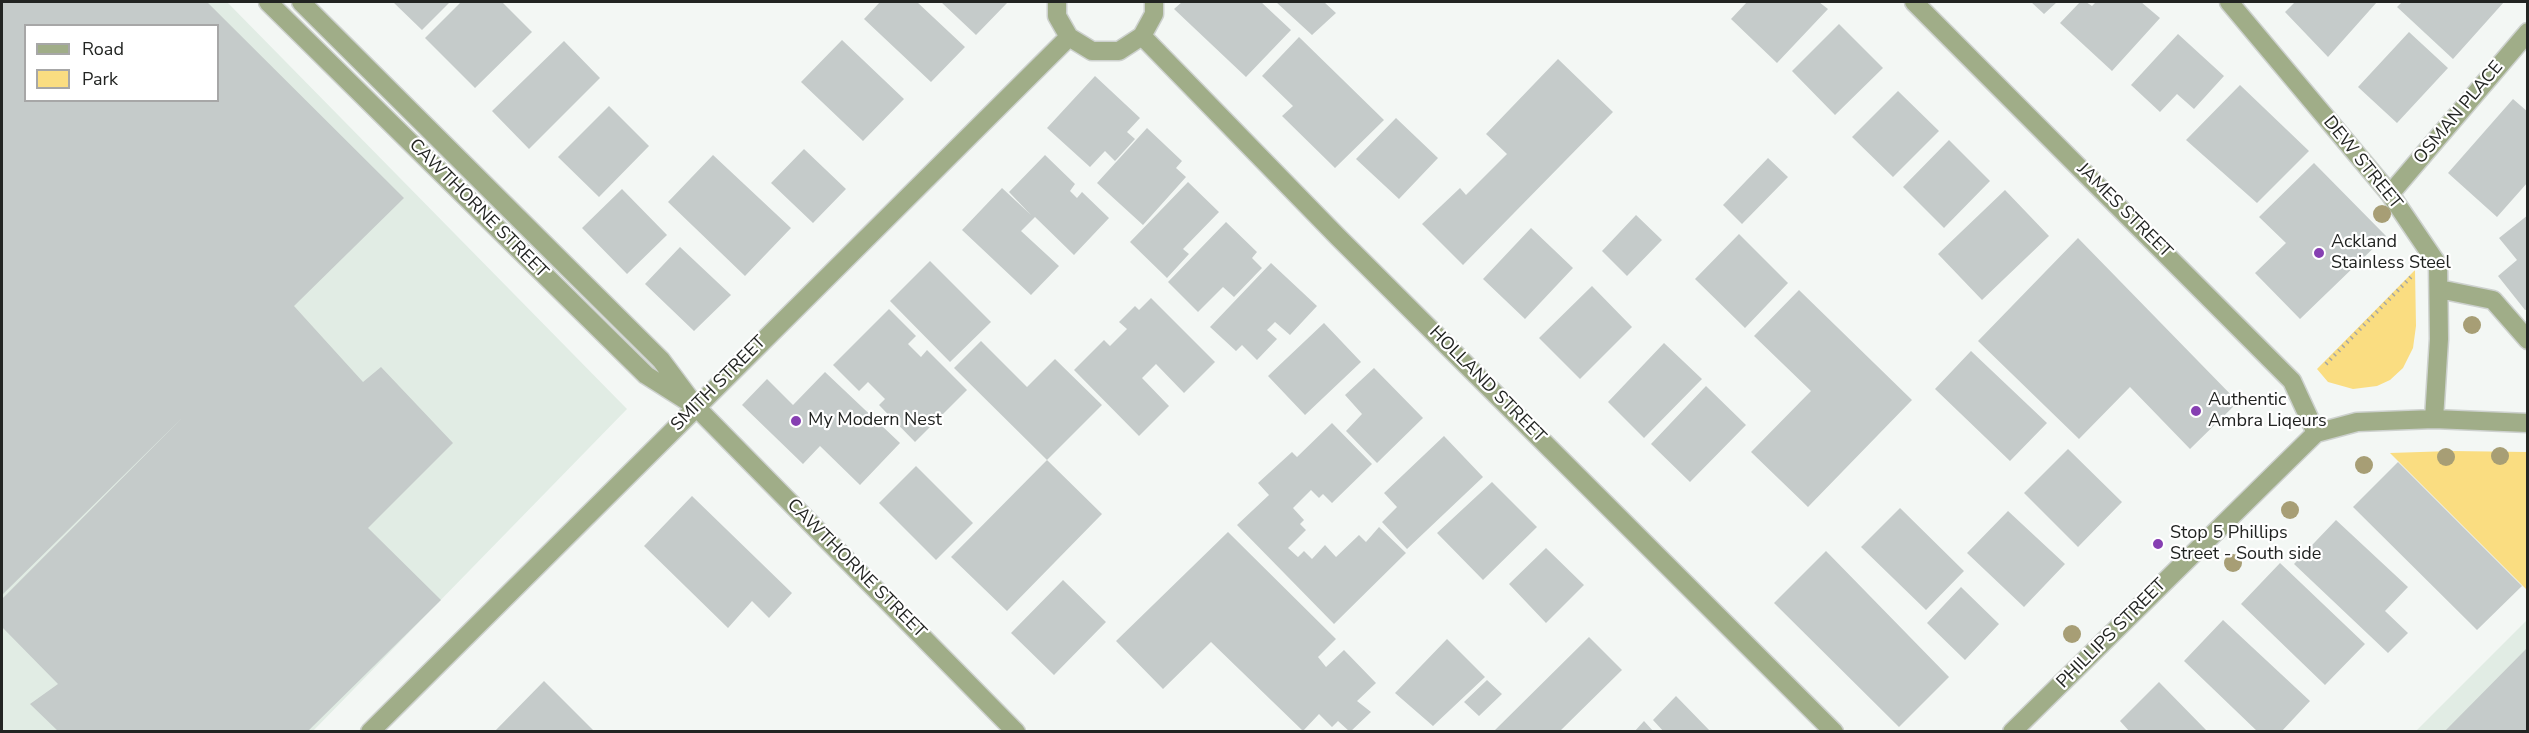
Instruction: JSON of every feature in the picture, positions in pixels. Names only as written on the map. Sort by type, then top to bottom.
[{"type":"street","name":"CAWTHORNE STREET","points":[[268,2],[646,375],[696,407]]},
{"type":"street","name":"CAWTHORNE STREET","points":[[301,2],[661,360],[696,407],[1016,732]]},
{"type":"street","points":[[1057,2],[1057,16],[1069,37],[1092,51],[1119,51],[1142,36],[1154,14],[1154,2]]},
{"type":"street","name":"JAMES STREET","points":[[1914,2],[2292,381],[2316,433]]},
{"type":"street","name":"DEW STREET","points":[[2229,2],[2390,194],[2438,265],[2434,418]]},
{"type":"street","name":"OSMAN PLACE","points":[[2390,194],[2528,32]]},
{"type":"street","name":"HOLLAND STREET","points":[[1142,36],[1338,237],[1834,732]]},
{"type":"street","name":"SMITH STREET","points":[[370,732],[1069,37]]},
{"type":"street","points":[[2439,289],[2493,300],[2528,340]]},
{"type":"street","name":"PHILLIPS STREET","points":[[2012,732],[2316,433],[2357,422],[2434,418],[2528,423]]},
{"type":"path","points":[[2326,364],[2412,277]]},
{"type":"shaded area","points":[[2,2],[227,2],[627,409],[313,731],[2,731]]},
{"type":"shaded area","points":[[2527,620],[2527,731],[2416,731]]},
{"type":"green space","points":[[2415,270],[2416,326],[2413,348],[2403,368],[2390,380],[2377,386],[2353,389],[2328,382],[2317,369]]},
{"type":"green space","points":[[2527,452],[2527,590],[2390,453]]},
{"type":"building","points":[[2,2],[207,2],[404,198],[294,306],[363,382],[381,367],[453,443],[368,528],[441,600],[307,732],[59,732],[30,704],[58,684],[2,627],[2,599],[182,418],[2,595]]},
{"type":"building","points":[[393,2],[450,2],[422,30]]},
{"type":"building","points":[[461,2],[502,2],[532,32],[475,88],[425,38]]},
{"type":"building","points":[[880,2],[917,2],[965,47],[931,82],[864,19]]},
{"type":"building","points":[[941,2],[1008,2],[976,35]]},
{"type":"building","points":[[1182,2],[1261,2],[1291,30],[1246,77],[1174,9]]},
{"type":"building","points":[[1276,2],[1324,2],[1336,13],[1312,35]]},
{"type":"building","points":[[1747,2],[1819,2],[1828,9],[1777,63],[1731,19]]},
{"type":"building","points":[[2031,2],[2057,2],[2044,14]]},
{"type":"building","points":[[2080,2],[2086,2],[2092,6],[2096,2],[2141,2],[2160,18],[2112,71],[2060,23]]},
{"type":"building","points":[[2295,2],[2377,2],[2328,57],[2285,12]]},
{"type":"building","points":[[2402,2],[2504,2],[2453,59],[2397,7]]},
{"type":"building","points":[[1839,24],[1883,68],[1835,115],[1792,71]]},
{"type":"building","points":[[2409,32],[2448,68],[2397,123],[2358,87]]},
{"type":"building","points":[[2178,34],[2224,76],[2194,109],[2177,94],[2160,112],[2131,85]]},
{"type":"building","points":[[1299,37],[1384,120],[1335,168],[1282,116],[1293,106],[1262,76]]},
{"type":"building","points":[[842,40],[904,99],[863,141],[801,82]]},
{"type":"building","points":[[564,41],[600,78],[529,149],[492,111]]},
{"type":"building","points":[[1558,59],[1613,112],[1463,265],[1422,224],[1460,188],[1466,195],[1507,154],[1486,134]]},
{"type":"building","points":[[1095,76],[1140,118],[1127,132],[1135,139],[1115,161],[1105,151],[1090,167],[1047,128]]},
{"type":"building","points":[[2240,85],[2309,151],[2257,203],[2186,140]]},
{"type":"building","points":[[1898,91],[1939,131],[1893,177],[1852,137]]},
{"type":"building","points":[[2513,99],[2528,112],[2528,182],[2497,217],[2448,173]]},
{"type":"building","points":[[609,106],[649,146],[599,197],[558,157]]},
{"type":"building","points":[[1396,118],[1438,158],[1399,199],[1356,159]]},
{"type":"building","points":[[1147,128],[1182,161],[1176,168],[1186,177],[1143,225],[1097,183]]},
{"type":"building","points":[[1949,140],[1990,181],[1944,228],[1903,187]]},
{"type":"building","points":[[804,149],[846,189],[813,223],[771,183]]},
{"type":"building","points":[[713,155],[791,228],[745,276],[668,202]]},
{"type":"building","points":[[1045,155],[1075,184],[1070,191],[1077,198],[1082,192],[1109,218],[1074,255],[1035,217],[1021,231],[1059,266],[1031,295],[962,230],[1002,188],[1031,215],[1009,192]]},
{"type":"building","points":[[1768,158],[1788,177],[1742,224],[1723,205]]},
{"type":"building","points":[[2314,163],[2386,236],[2300,319],[2255,273],[2286,243],[2259,217]]},
{"type":"building","points":[[1188,182],[1219,212],[1183,249],[1189,254],[1167,278],[1130,242]]},
{"type":"building","points":[[622,189],[667,235],[627,274],[582,228]]},
{"type":"building","points":[[2005,190],[2049,236],[1982,300],[1938,254]]},
{"type":"building","points":[[1636,215],[1662,240],[1627,276],[1602,251]]},
{"type":"building","points":[[2528,215],[2528,309],[2525,310],[2498,276],[2517,260],[2499,238]]},
{"type":"building","points":[[1226,222],[1257,252],[1252,258],[1262,268],[1234,297],[1223,287],[1198,312],[1168,282]]},
{"type":"building","points":[[1531,228],[1573,268],[1525,319],[1483,279]]},
{"type":"building","points":[[1739,234],[1788,283],[1745,328],[1695,279]]},
{"type":"building","points":[[2078,238],[2238,402],[2190,449],[2130,387],[2079,439],[1978,341]]},
{"type":"building","points":[[680,247],[731,295],[694,331],[645,284]]},
{"type":"building","points":[[930,261],[991,322],[950,362],[890,301]]},
{"type":"building","points":[[1271,263],[1317,306],[1290,335],[1275,322],[1267,330],[1277,339],[1257,360],[1242,345],[1236,351],[1210,327]]},
{"type":"building","points":[[1592,286],[1632,327],[1580,379],[1539,338]]},
{"type":"building","points":[[1799,290],[1912,400],[1808,507],[1751,452],[1811,391],[1754,336]]},
{"type":"building","points":[[1151,298],[1215,362],[1184,393],[1156,364],[1142,378],[1169,406],[1139,436],[1074,370],[1104,340],[1110,346],[1127,329],[1119,322],[1135,306],[1139,310]]},
{"type":"building","points":[[889,309],[916,336],[908,344],[921,357],[927,350],[967,390],[915,442],[879,405],[885,399],[868,382],[859,391],[833,365]]},
{"type":"building","points":[[1324,323],[1361,362],[1305,415],[1268,376]]},
{"type":"building","points":[[981,341],[1027,387],[1055,359],[1102,405],[1047,460],[954,368]]},
{"type":"building","points":[[1664,343],[1702,379],[1644,438],[1608,402]]},
{"type":"building","points":[[1971,351],[2047,423],[2010,461],[1935,389]]},
{"type":"building","points":[[1374,368],[1423,418],[1377,463],[1346,431],[1362,414],[1345,395]]},
{"type":"building","points":[[825,372],[900,443],[860,485],[820,446],[803,464],[742,405],[767,379],[793,405]]},
{"type":"building","points":[[1706,386],[1746,425],[1690,482],[1651,444]]},
{"type":"building","points":[[1332,423],[1372,464],[1332,503],[1323,494],[1319,498],[1311,490],[1293,508],[1304,520],[1300,524],[1306,530],[1288,548],[1298,557],[1304,551],[1312,559],[1325,545],[1336,557],[1359,535],[1366,542],[1379,527],[1406,553],[1334,624],[1237,525],[1269,495],[1258,483],[1292,452],[1297,457]]},
{"type":"building","points":[[1444,436],[1483,477],[1407,549],[1382,522],[1397,507],[1384,493]]},
{"type":"building","points":[[2068,449],[2122,502],[2078,547],[2024,493]]},
{"type":"building","points":[[1047,460],[1102,514],[1007,611],[951,557]]},
{"type":"building","points":[[2398,462],[2522,586],[2477,630],[2353,507]]},
{"type":"building","points":[[916,466],[973,523],[936,560],[879,503]]},
{"type":"building","points":[[1492,482],[1537,527],[1483,580],[1437,533]]},
{"type":"building","points":[[692,496],[792,593],[769,618],[752,601],[728,628],[644,546]]},
{"type":"building","points":[[1900,508],[1964,571],[1926,610],[1861,547]]},
{"type":"building","points":[[2008,511],[2065,564],[2024,607],[1967,553]]},
{"type":"building","points":[[2336,520],[2408,587],[2385,611],[2408,633],[2388,653],[2294,564]]},
{"type":"building","points":[[1228,532],[1336,639],[1318,657],[1326,667],[1344,650],[1376,683],[1357,701],[1371,712],[1350,732],[1338,721],[1332,727],[1319,714],[1303,731],[1211,642],[1163,689],[1116,641]]},
{"type":"building","points":[[1546,548],[1584,585],[1546,623],[1509,584]]},
{"type":"building","points":[[1826,551],[1949,677],[1899,727],[1774,603]]},
{"type":"building","points":[[2280,563],[2365,644],[2325,685],[2241,604]]},
{"type":"building","points":[[1063,580],[1106,622],[1054,675],[1011,633]]},
{"type":"building","points":[[1961,587],[1999,624],[1965,660],[1927,623]]},
{"type":"building","points":[[2223,620],[2310,701],[2281,732],[2258,732],[2184,661]]},
{"type":"building","points":[[1589,637],[1622,670],[1559,732],[1493,732]]},
{"type":"building","points":[[1447,639],[1485,677],[1433,726],[1395,693]]},
{"type":"building","points":[[2528,647],[2528,732],[2444,732]]},
{"type":"building","points":[[1487,680],[1502,694],[1479,716],[1464,702]]},
{"type":"building","points":[[544,681],[595,732],[494,732]]},
{"type":"building","points":[[2159,682],[2208,732],[2130,732],[2120,721]]},
{"type":"building","points":[[1676,696],[1711,732],[1664,732],[1653,720]]},
{"type":"building","points":[[1644,721],[1654,732],[1634,732]]},
{"type":"place","name":"Ackland Stainless Steel","points":[[2319,253]]},
{"type":"place","name":"Authentic Ambra Liqeurs","points":[[2196,411]]},
{"type":"place","name":"My Modern Nest","points":[[796,421]]},
{"type":"place","name":"Stop 5 Phillips Street - South side","points":[[2158,544]]}]
